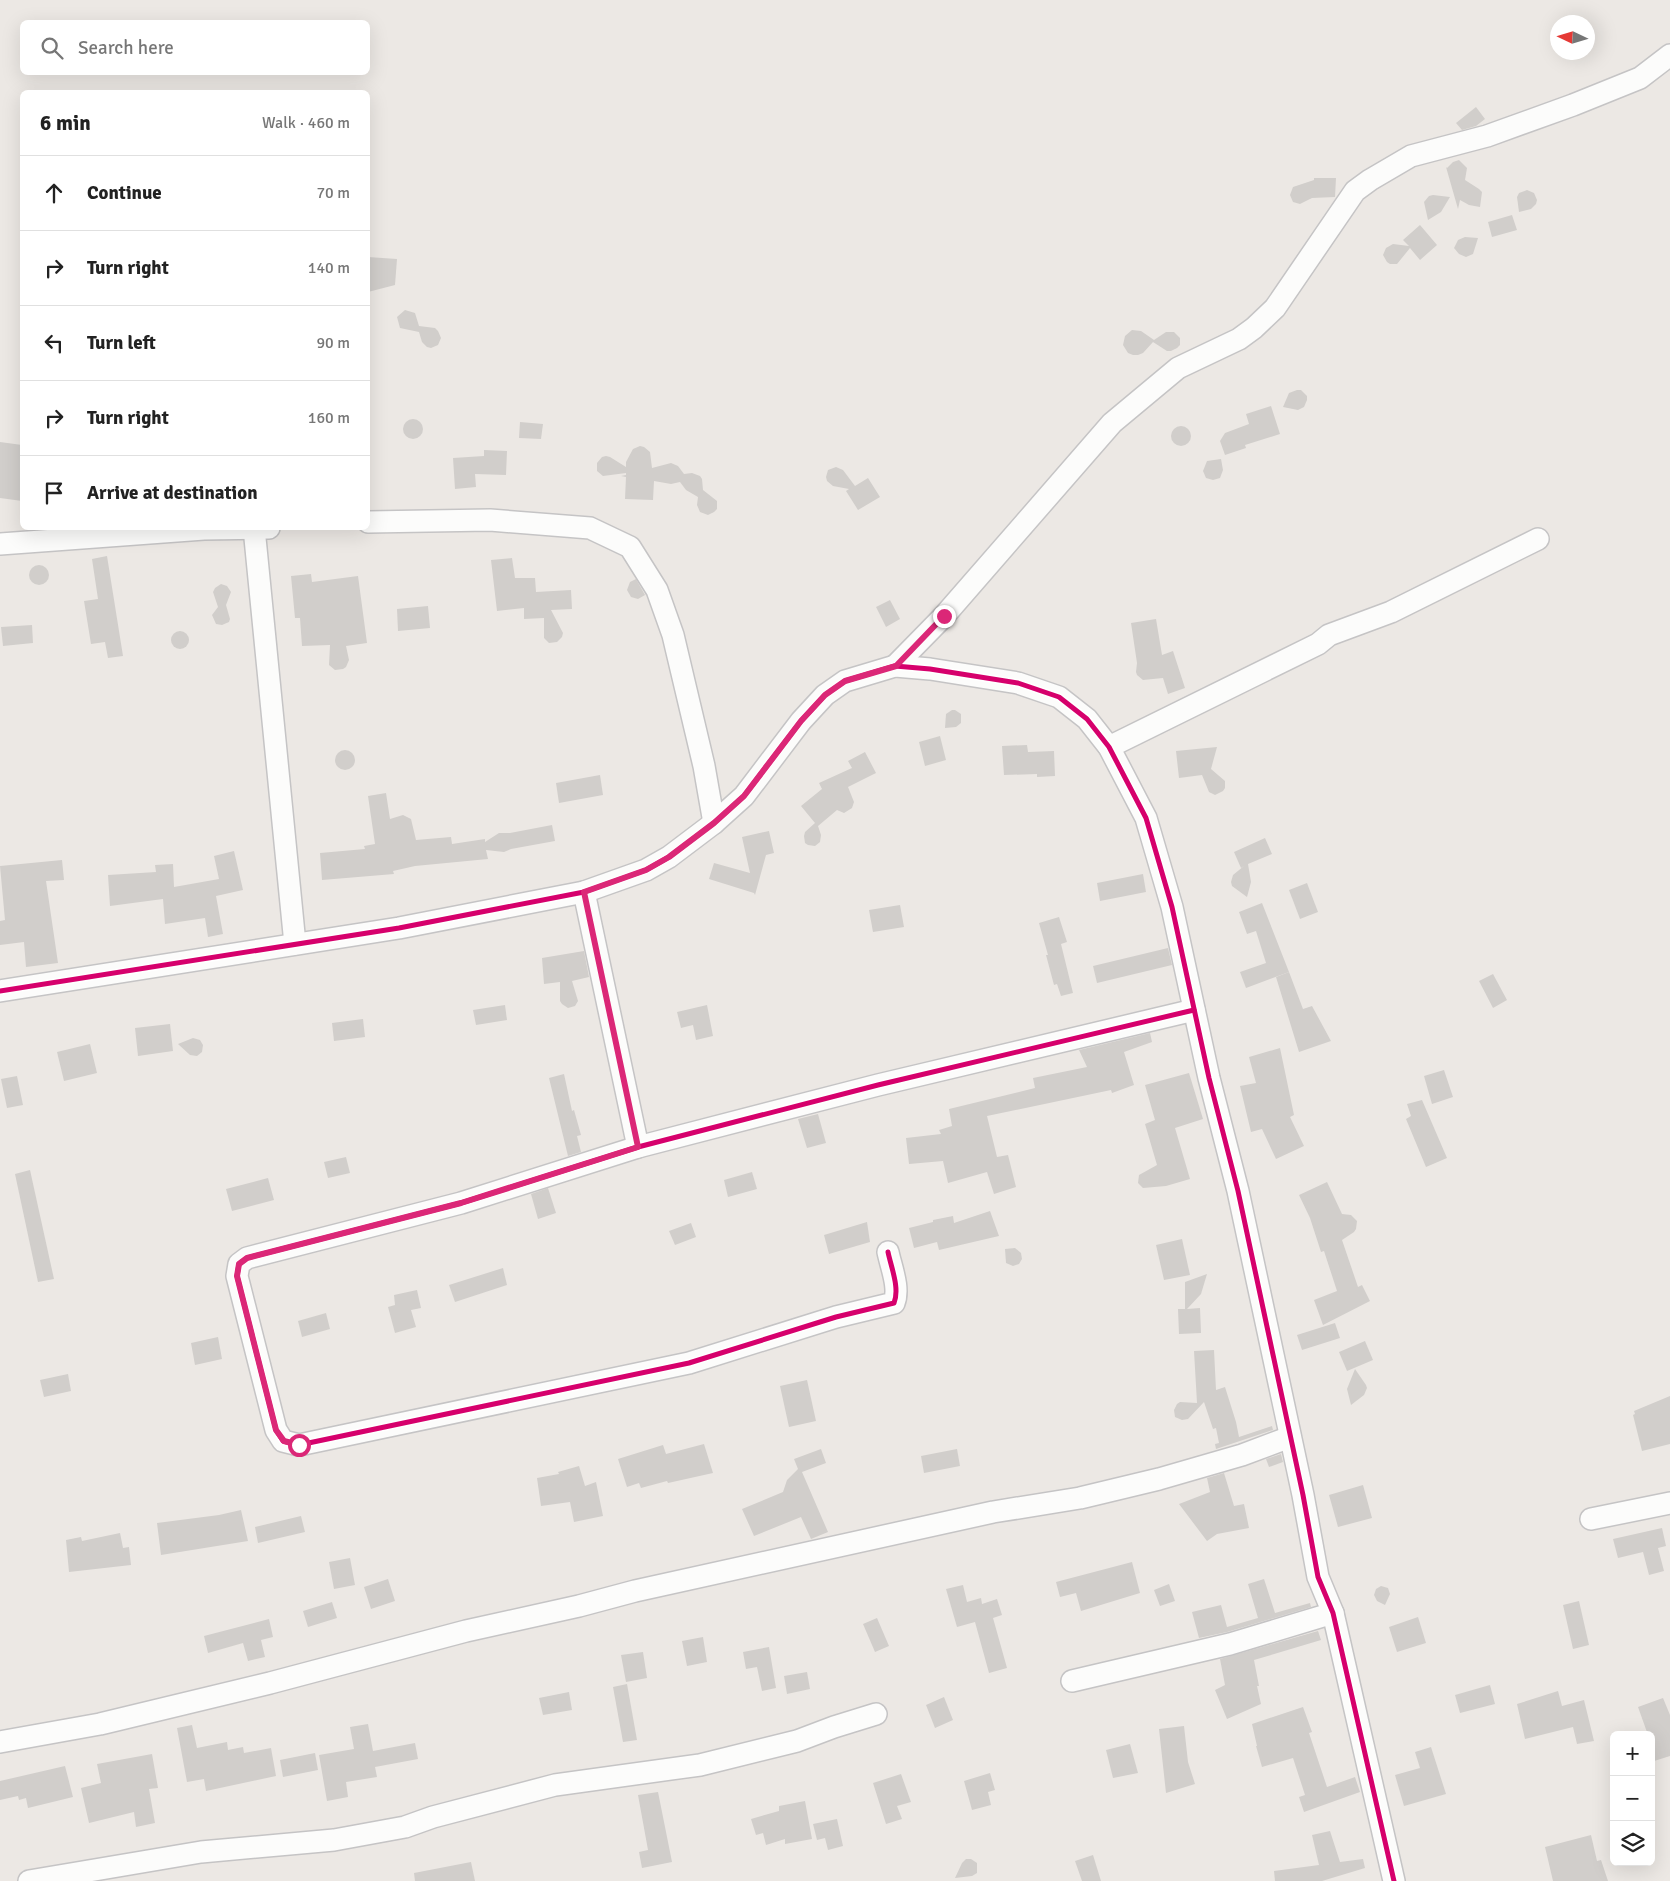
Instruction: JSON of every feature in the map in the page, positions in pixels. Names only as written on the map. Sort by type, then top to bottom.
[{"type":"street","points":[[896,666],[944,616],[1112,423],[1178,368],[1239,339],[1275,308],[1355,190],[1410,156],[1487,136],[1573,105],[1640,78],[1670,55]]},
{"type":"street","points":[[370,522],[490,520],[590,528],[630,547],[657,590],[673,635],[704,766],[714,823]]},
{"type":"street","points":[[0,544],[204,530]]},
{"type":"street","points":[[262,530],[295,944]]},
{"type":"street","points":[[1109,747],[1318,644],[1329,635],[1391,612],[1538,539]]},
{"type":"street","points":[[0,991],[399,928],[584,892],[646,870],[669,857],[714,823],[744,796],[801,721],[825,695],[845,681],[896,666],[930,669],[1018,683],[1059,697],[1087,720],[1109,747],[1146,818],[1172,907],[1209,1078],[1238,1191],[1303,1495],[1318,1576],[1334,1613],[1394,1881]]},
{"type":"street","points":[[584,892],[638,1147]]},
{"type":"street","points":[[888,1252],[896,1285],[894,1303],[836,1317],[689,1363],[299,1445],[284,1441],[276,1430],[237,1276],[239,1264],[247,1258],[461,1203],[638,1147],[878,1085],[1194,1010]]},
{"type":"street","points":[[0,1742],[100,1724],[270,1684],[466,1631],[579,1606],[635,1591],[993,1512],[1089,1496],[1242,1455],[1290,1437]]},
{"type":"street","points":[[1590,1519],[1670,1503]]},
{"type":"street","points":[[1072,1681],[1230,1644],[1334,1613]]},
{"type":"street","points":[[29,1881],[202,1852],[334,1840],[405,1827],[432,1817],[554,1785],[724,1760],[797,1741],[834,1726],[876,1714]]},
{"type":"building","points":[[1476,107],[1485,119],[1476,126],[1462,130],[1456,123]]},
{"type":"building","points":[[1459,160],[1467,168],[1465,180],[1482,192],[1480,207],[1469,205],[1460,200],[1458,209],[1446,167]]},
{"type":"building","points":[[1314,178],[1336,178],[1335,197],[1312,198],[1300,204],[1293,202],[1290,195],[1293,187],[1314,180]]},
{"type":"building","points":[[1527,190],[1534,193],[1537,200],[1536,204],[1531,209],[1519,212],[1517,197],[1519,193]]},
{"type":"building","points":[[1429,196],[1450,197],[1441,212],[1428,220],[1424,202]]},
{"type":"building","points":[[1512,215],[1517,230],[1492,237],[1488,222]]},
{"type":"building","points":[[1420,225],[1437,245],[1420,260],[1410,248],[1397,264],[1387,262],[1383,255],[1386,248],[1393,244],[1409,246],[1403,240]]},
{"type":"building","points":[[1465,237],[1478,238],[1473,254],[1466,257],[1459,254],[1454,248],[1458,240]]},
{"type":"building","points":[[370,257],[397,259],[395,285],[370,291]]},
{"type":"building","points":[[405,310],[415,313],[419,326],[435,328],[438,331],[441,338],[438,345],[431,348],[427,347],[422,342],[419,332],[400,328],[397,317]]},
{"type":"building","points":[[1132,330],[1141,331],[1154,340],[1166,332],[1174,332],[1180,338],[1180,345],[1171,351],[1167,351],[1153,342],[1143,353],[1133,355],[1128,353],[1123,345],[1125,336]]},
{"type":"building","points":[[1301,390],[1307,396],[1304,407],[1298,410],[1283,407],[1289,393]]},
{"type":"building","points":[[1271,406],[1280,434],[1245,445],[1246,448],[1225,455],[1220,441],[1225,433],[1249,424],[1246,414]]},
{"type":"building","points":[[413,419],[420,422],[423,429],[420,436],[413,439],[406,436],[403,429],[406,422]]},
{"type":"building","points":[[520,422],[543,424],[541,439],[519,438]]},
{"type":"building","points":[[1181,426],[1188,429],[1191,436],[1188,443],[1181,446],[1174,443],[1171,436],[1174,429]]},
{"type":"building","points":[[0,442],[20,445],[20,501],[0,498]]},
{"type":"building","points":[[640,446],[650,452],[652,468],[671,463],[678,466],[684,474],[692,473],[700,476],[703,490],[717,501],[717,509],[708,515],[700,512],[697,505],[698,497],[686,490],[680,482],[671,484],[654,481],[653,500],[625,499],[626,477],[621,476],[626,475],[626,473],[603,476],[597,471],[597,463],[602,457],[606,456],[626,467],[626,462],[633,449]]},
{"type":"building","points":[[484,450],[507,451],[506,475],[475,474],[476,487],[455,489],[453,458],[484,456]]},
{"type":"building","points":[[1221,459],[1223,470],[1220,478],[1213,480],[1206,478],[1203,471],[1207,461]]},
{"type":"building","points":[[836,467],[843,470],[855,486],[868,478],[880,497],[858,510],[846,491],[849,489],[833,486],[827,481],[828,470]]},
{"type":"building","points":[[107,556],[123,656],[108,658],[105,642],[91,644],[84,601],[98,599],[92,559]]},
{"type":"building","points":[[512,558],[515,578],[535,578],[536,592],[571,590],[572,609],[551,610],[563,633],[557,642],[549,643],[544,638],[544,618],[524,619],[524,608],[497,611],[491,560]]},
{"type":"building","points":[[39,565],[46,568],[49,575],[46,582],[39,585],[32,582],[29,575],[32,568]]},
{"type":"building","points":[[311,574],[312,582],[358,576],[367,643],[346,646],[349,660],[343,669],[335,670],[329,665],[330,645],[302,646],[300,618],[295,618],[291,576]]},
{"type":"building","points":[[636,579],[645,595],[638,599],[631,597],[627,590],[630,582]]},
{"type":"building","points":[[221,584],[227,586],[231,592],[226,605],[230,619],[229,622],[222,625],[216,624],[212,615],[218,607],[213,592]]},
{"type":"building","points":[[890,600],[900,619],[886,627],[876,607]]},
{"type":"building","points":[[428,606],[430,628],[398,631],[397,609]]},
{"type":"building","points":[[1156,619],[1162,655],[1173,651],[1185,688],[1168,694],[1163,678],[1143,680],[1136,672],[1137,663],[1131,623]]},
{"type":"building","points":[[32,625],[33,643],[3,646],[1,627]]},
{"type":"building","points":[[180,631],[186,634],[189,640],[186,646],[180,649],[174,646],[171,640],[174,634]]},
{"type":"building","points":[[952,710],[961,714],[961,723],[956,727],[945,728],[946,714]]},
{"type":"building","points":[[940,736],[946,760],[925,766],[919,742]]},
{"type":"building","points":[[1027,745],[1028,752],[1054,751],[1055,776],[1037,777],[1037,774],[1004,775],[1002,746]]},
{"type":"building","points":[[1217,747],[1211,769],[1225,781],[1223,791],[1215,795],[1209,792],[1202,775],[1179,778],[1176,751]]},
{"type":"building","points":[[345,750],[352,753],[355,760],[352,767],[345,770],[338,767],[335,760],[338,753]]},
{"type":"building","points":[[865,752],[876,773],[848,787],[854,802],[852,808],[844,813],[837,810],[818,826],[821,835],[820,842],[815,846],[808,845],[805,843],[805,832],[815,823],[801,806],[822,789],[819,783],[852,768],[848,761]]},
{"type":"building","points":[[600,775],[603,795],[559,803],[556,783]]},
{"type":"building","points":[[386,793],[390,819],[403,815],[411,819],[416,840],[451,837],[452,844],[485,839],[485,842],[499,833],[510,833],[552,825],[555,841],[504,852],[486,850],[488,859],[415,866],[393,871],[394,874],[322,880],[320,853],[365,849],[364,846],[375,844],[368,796]]},
{"type":"building","points":[[769,831],[774,853],[766,855],[755,895],[754,893],[709,879],[714,863],[750,873],[742,837]]},
{"type":"building","points":[[1265,838],[1272,854],[1248,864],[1251,882],[1247,897],[1232,886],[1233,875],[1244,866],[1241,868],[1234,852]]},
{"type":"building","points":[[234,851],[243,890],[216,896],[223,934],[208,937],[205,918],[165,924],[163,899],[110,906],[108,875],[156,872],[155,865],[173,864],[174,887],[219,879],[214,856]]},
{"type":"building","points":[[62,860],[64,880],[46,881],[58,963],[26,967],[24,942],[0,945],[0,921],[5,920],[0,866]]},
{"type":"building","points":[[1143,874],[1146,892],[1100,901],[1097,883]]},
{"type":"building","points":[[1307,883],[1318,912],[1300,919],[1289,890]]},
{"type":"building","points":[[1262,903],[1289,972],[1246,988],[1240,972],[1266,963],[1256,931],[1247,934],[1239,912]]},
{"type":"building","points":[[900,905],[904,927],[873,932],[869,910]]},
{"type":"building","points":[[1059,917],[1067,942],[1061,944],[1073,993],[1061,996],[1057,984],[1054,985],[1039,923]]},
{"type":"building","points":[[1168,948],[1172,965],[1097,983],[1093,966]]},
{"type":"building","points":[[584,951],[589,977],[572,981],[578,1001],[575,1006],[568,1008],[560,1001],[560,982],[544,984],[542,958]]},
{"type":"building","points":[[1289,972],[1303,1009],[1312,1006],[1331,1041],[1299,1052],[1276,977]]},
{"type":"building","points":[[1493,974],[1507,1000],[1493,1008],[1479,981]]},
{"type":"building","points":[[505,1005],[507,1020],[476,1025],[473,1010]]},
{"type":"building","points":[[707,1005],[713,1036],[696,1040],[693,1025],[681,1028],[677,1012]]},
{"type":"building","points":[[363,1019],[365,1037],[334,1041],[332,1023]]},
{"type":"building","points":[[170,1024],[173,1051],[138,1056],[135,1028]]},
{"type":"building","points":[[1150,1033],[1152,1042],[1124,1052],[1134,1085],[1112,1093],[1111,1090],[987,1116],[997,1157],[1008,1155],[1016,1187],[994,1194],[987,1172],[948,1183],[943,1161],[909,1164],[906,1138],[941,1134],[939,1130],[952,1126],[949,1109],[1035,1088],[1033,1078],[1087,1067],[1079,1050]]},
{"type":"building","points":[[193,1038],[200,1040],[203,1045],[202,1052],[197,1056],[190,1055],[178,1044]]},
{"type":"building","points":[[90,1044],[97,1073],[64,1081],[57,1052]]},
{"type":"building","points":[[1280,1048],[1294,1115],[1290,1117],[1304,1146],[1276,1159],[1262,1129],[1251,1132],[1240,1086],[1256,1083],[1249,1057]]},
{"type":"building","points":[[1444,1070],[1453,1097],[1432,1104],[1424,1076]]},
{"type":"building","points":[[1189,1073],[1203,1119],[1175,1128],[1190,1179],[1166,1186],[1143,1188],[1138,1183],[1139,1175],[1157,1165],[1145,1124],[1155,1120],[1145,1085]]},
{"type":"building","points":[[564,1074],[572,1111],[574,1110],[581,1135],[577,1136],[581,1152],[568,1156],[549,1078]]},
{"type":"building","points":[[17,1076],[23,1105],[7,1108],[1,1079]]},
{"type":"building","points":[[1422,1100],[1447,1158],[1426,1167],[1406,1119],[1411,1116],[1407,1104]]},
{"type":"building","points":[[818,1114],[826,1143],[807,1148],[798,1119]]},
{"type":"building","points":[[346,1157],[350,1173],[328,1178],[324,1162]]},
{"type":"building","points":[[30,1170],[54,1279],[38,1282],[15,1174]]},
{"type":"building","points":[[752,1172],[757,1189],[728,1197],[724,1180]]},
{"type":"building","points":[[268,1178],[274,1200],[232,1211],[226,1189]]},
{"type":"building","points":[[1327,1182],[1342,1214],[1351,1215],[1357,1221],[1354,1232],[1342,1240],[1358,1287],[1362,1285],[1370,1301],[1323,1325],[1314,1300],[1337,1291],[1324,1251],[1321,1252],[1310,1218],[1299,1195]]},
{"type":"building","points":[[548,1188],[556,1213],[538,1219],[531,1194]]},
{"type":"building","points":[[990,1211],[999,1236],[939,1250],[937,1242],[914,1248],[909,1228],[953,1216],[954,1223]]},
{"type":"building","points":[[867,1222],[870,1242],[829,1254],[824,1235]]},
{"type":"building","points":[[691,1223],[696,1237],[675,1245],[669,1231]]},
{"type":"building","points":[[1182,1239],[1190,1275],[1164,1280],[1156,1245]]},
{"type":"building","points":[[1015,1248],[1021,1253],[1022,1259],[1019,1264],[1013,1266],[1006,1263],[1005,1249]]},
{"type":"building","points":[[503,1268],[507,1285],[455,1302],[449,1285]]},
{"type":"building","points":[[1207,1274],[1201,1294],[1187,1309],[1200,1308],[1201,1333],[1179,1334],[1178,1309],[1185,1309],[1185,1282]]},
{"type":"building","points":[[417,1290],[421,1308],[411,1310],[416,1327],[395,1333],[388,1307],[395,1305],[394,1295]]},
{"type":"building","points":[[326,1313],[330,1329],[302,1337],[298,1321]]},
{"type":"building","points":[[1335,1323],[1340,1338],[1302,1350],[1297,1335]]},
{"type":"building","points":[[218,1337],[222,1359],[195,1365],[191,1343]]},
{"type":"building","points":[[1365,1341],[1373,1360],[1347,1371],[1339,1352]]},
{"type":"building","points":[[1214,1350],[1216,1390],[1225,1387],[1239,1437],[1272,1426],[1273,1430],[1216,1449],[1215,1444],[1219,1443],[1216,1428],[1213,1429],[1204,1402],[1188,1419],[1182,1420],[1175,1417],[1174,1410],[1180,1402],[1197,1403],[1194,1351]]},
{"type":"building","points":[[1355,1369],[1367,1388],[1364,1395],[1351,1405],[1347,1389]]},
{"type":"building","points":[[68,1374],[71,1391],[44,1397],[40,1380]]},
{"type":"building","points":[[807,1380],[816,1421],[789,1427],[780,1386]]},
{"type":"building","points":[[1670,1396],[1670,1444],[1642,1451],[1633,1415],[1635,1414],[1634,1411]]},
{"type":"building","points":[[704,1444],[713,1473],[668,1483],[667,1481],[641,1488],[639,1483],[627,1487],[618,1459],[663,1445],[666,1454]]},
{"type":"building","points":[[821,1449],[826,1463],[802,1472],[828,1532],[811,1539],[801,1517],[754,1536],[742,1509],[783,1492],[787,1480],[798,1469],[794,1459]]},
{"type":"building","points":[[957,1449],[960,1466],[924,1473],[921,1456]]},
{"type":"building","points":[[1281,1454],[1283,1462],[1269,1467],[1266,1459]]},
{"type":"building","points":[[579,1466],[585,1486],[596,1482],[603,1516],[574,1522],[570,1502],[541,1506],[537,1478],[559,1474],[558,1472]]},
{"type":"building","points":[[1224,1473],[1234,1506],[1244,1504],[1249,1528],[1217,1534],[1207,1541],[1179,1504],[1210,1492],[1207,1478]]},
{"type":"building","points":[[1363,1485],[1372,1518],[1338,1527],[1329,1495]]},
{"type":"building","points":[[241,1510],[248,1541],[161,1555],[157,1523],[219,1515]]},
{"type":"building","points":[[301,1516],[305,1532],[258,1543],[255,1527]]},
{"type":"building","points":[[1662,1528],[1666,1546],[1658,1548],[1664,1571],[1649,1575],[1643,1552],[1618,1558],[1613,1539]]},
{"type":"building","points":[[120,1533],[123,1548],[129,1547],[131,1565],[69,1572],[66,1540],[81,1537],[82,1541]]},
{"type":"building","points":[[350,1558],[355,1585],[334,1589],[329,1562]]},
{"type":"building","points":[[1132,1562],[1140,1593],[1081,1611],[1076,1593],[1060,1597],[1056,1582]]},
{"type":"building","points":[[388,1579],[395,1601],[371,1609],[364,1587]]},
{"type":"building","points":[[1264,1579],[1275,1613],[1310,1603],[1311,1607],[1227,1632],[1199,1638],[1192,1612],[1221,1605],[1227,1627],[1258,1618],[1248,1584]]},
{"type":"building","points":[[1169,1584],[1175,1601],[1160,1606],[1154,1590]]},
{"type":"building","points":[[963,1585],[967,1602],[981,1598],[982,1604],[997,1599],[1002,1615],[993,1618],[1007,1668],[989,1673],[975,1622],[957,1627],[946,1589]]},
{"type":"building","points":[[1381,1586],[1388,1588],[1390,1594],[1385,1605],[1377,1601],[1374,1595],[1376,1589]]},
{"type":"building","points":[[1579,1601],[1589,1645],[1573,1649],[1563,1605]]},
{"type":"building","points":[[332,1602],[337,1618],[308,1627],[303,1611]]},
{"type":"building","points":[[1418,1617],[1426,1643],[1397,1652],[1389,1627]]},
{"type":"building","points":[[877,1618],[889,1646],[875,1652],[863,1624]]},
{"type":"building","points":[[269,1619],[273,1637],[261,1640],[265,1657],[248,1661],[243,1643],[208,1653],[204,1636]]},
{"type":"building","points":[[1318,1631],[1321,1640],[1254,1660],[1261,1704],[1227,1719],[1215,1690],[1225,1685],[1220,1659]]},
{"type":"building","points":[[703,1637],[707,1662],[687,1666],[682,1641]]},
{"type":"building","points":[[769,1647],[776,1688],[762,1691],[757,1667],[746,1669],[743,1652]]},
{"type":"building","points":[[643,1652],[647,1678],[626,1682],[621,1655]]},
{"type":"building","points":[[807,1672],[810,1689],[787,1694],[784,1676]]},
{"type":"building","points":[[627,1684],[637,1740],[623,1742],[613,1687]]},
{"type":"building","points":[[1490,1685],[1495,1704],[1460,1713],[1455,1695]]},
{"type":"building","points":[[1558,1691],[1562,1706],[1584,1700],[1594,1741],[1577,1744],[1573,1727],[1525,1739],[1517,1704]]},
{"type":"building","points":[[569,1692],[572,1710],[543,1715],[539,1698]]},
{"type":"building","points":[[944,1697],[953,1720],[935,1728],[926,1705]]},
{"type":"building","points":[[1663,1698],[1670,1715],[1670,1756],[1655,1761],[1655,1731],[1647,1731],[1638,1707]]},
{"type":"building","points":[[1303,1707],[1312,1732],[1309,1733],[1327,1787],[1355,1777],[1360,1792],[1304,1812],[1299,1797],[1305,1795],[1293,1758],[1262,1767],[1252,1724]]},
{"type":"building","points":[[368,1724],[373,1751],[415,1743],[418,1759],[375,1767],[377,1777],[346,1782],[348,1797],[327,1801],[319,1755],[354,1749],[350,1727]]},
{"type":"building","points":[[192,1725],[197,1748],[227,1742],[228,1750],[243,1747],[244,1753],[271,1748],[276,1776],[206,1791],[204,1779],[187,1782],[177,1728]]},
{"type":"building","points":[[1184,1726],[1188,1762],[1195,1784],[1166,1793],[1159,1729]]},
{"type":"building","points":[[1130,1744],[1138,1773],[1113,1778],[1106,1750]]},
{"type":"building","points":[[1431,1747],[1446,1794],[1404,1806],[1395,1775],[1420,1768],[1415,1752]]},
{"type":"building","points":[[315,1753],[318,1770],[283,1777],[280,1760]]},
{"type":"building","points":[[152,1754],[158,1788],[149,1789],[155,1823],[136,1827],[134,1812],[89,1823],[81,1788],[101,1783],[97,1764]]},
{"type":"building","points":[[65,1766],[73,1797],[28,1808],[26,1798],[19,1800],[18,1796],[0,1800],[0,1781]]},
{"type":"building","points":[[990,1773],[995,1790],[988,1792],[991,1805],[972,1810],[964,1781]]},
{"type":"building","points":[[901,1774],[911,1802],[897,1806],[902,1819],[886,1824],[873,1783]]},
{"type":"building","points":[[658,1792],[672,1862],[642,1868],[639,1852],[648,1850],[638,1795]]},
{"type":"building","points":[[805,1801],[812,1839],[785,1844],[785,1839],[766,1845],[763,1833],[756,1835],[751,1819],[779,1811],[779,1806]]},
{"type":"building","points":[[837,1819],[843,1846],[828,1850],[825,1838],[817,1840],[813,1824]]},
{"type":"building","points":[[1330,1831],[1340,1862],[1363,1859],[1365,1868],[1322,1881],[1275,1881],[1274,1871],[1319,1865],[1312,1835]]},
{"type":"building","points":[[1591,1835],[1597,1861],[1601,1860],[1608,1881],[1553,1881],[1545,1847]]},
{"type":"building","points":[[1093,1855],[1101,1881],[1082,1881],[1075,1861]]},
{"type":"building","points":[[966,1859],[971,1859],[977,1863],[977,1873],[972,1876],[955,1878],[962,1863]]},
{"type":"building","points":[[471,1862],[475,1881],[415,1881],[414,1873]]},
{"type":"cycle path","points":[[0,991],[399,928],[584,892],[646,870],[669,857],[714,823],[744,796],[801,721],[825,695],[845,681],[895,666],[930,669],[1018,683],[1059,697],[1087,719],[1109,747],[1146,818],[1172,907],[1209,1078],[1238,1191],[1303,1495],[1318,1577],[1333,1613],[1394,1881]]},
{"type":"cycle path","points":[[888,1252],[896,1284],[894,1303],[836,1317],[689,1363],[299,1445],[283,1441],[276,1430],[237,1276],[239,1264],[247,1258],[461,1203],[638,1147],[878,1085],[1194,1010]]},
{"type":"route","points":[[299,1445],[284,1441],[276,1430],[237,1276],[239,1264],[247,1258],[297,1244],[461,1203],[638,1147],[584,892],[646,870],[669,857],[714,823],[744,796],[801,721],[825,695],[845,681],[896,666],[944,616]]}]
